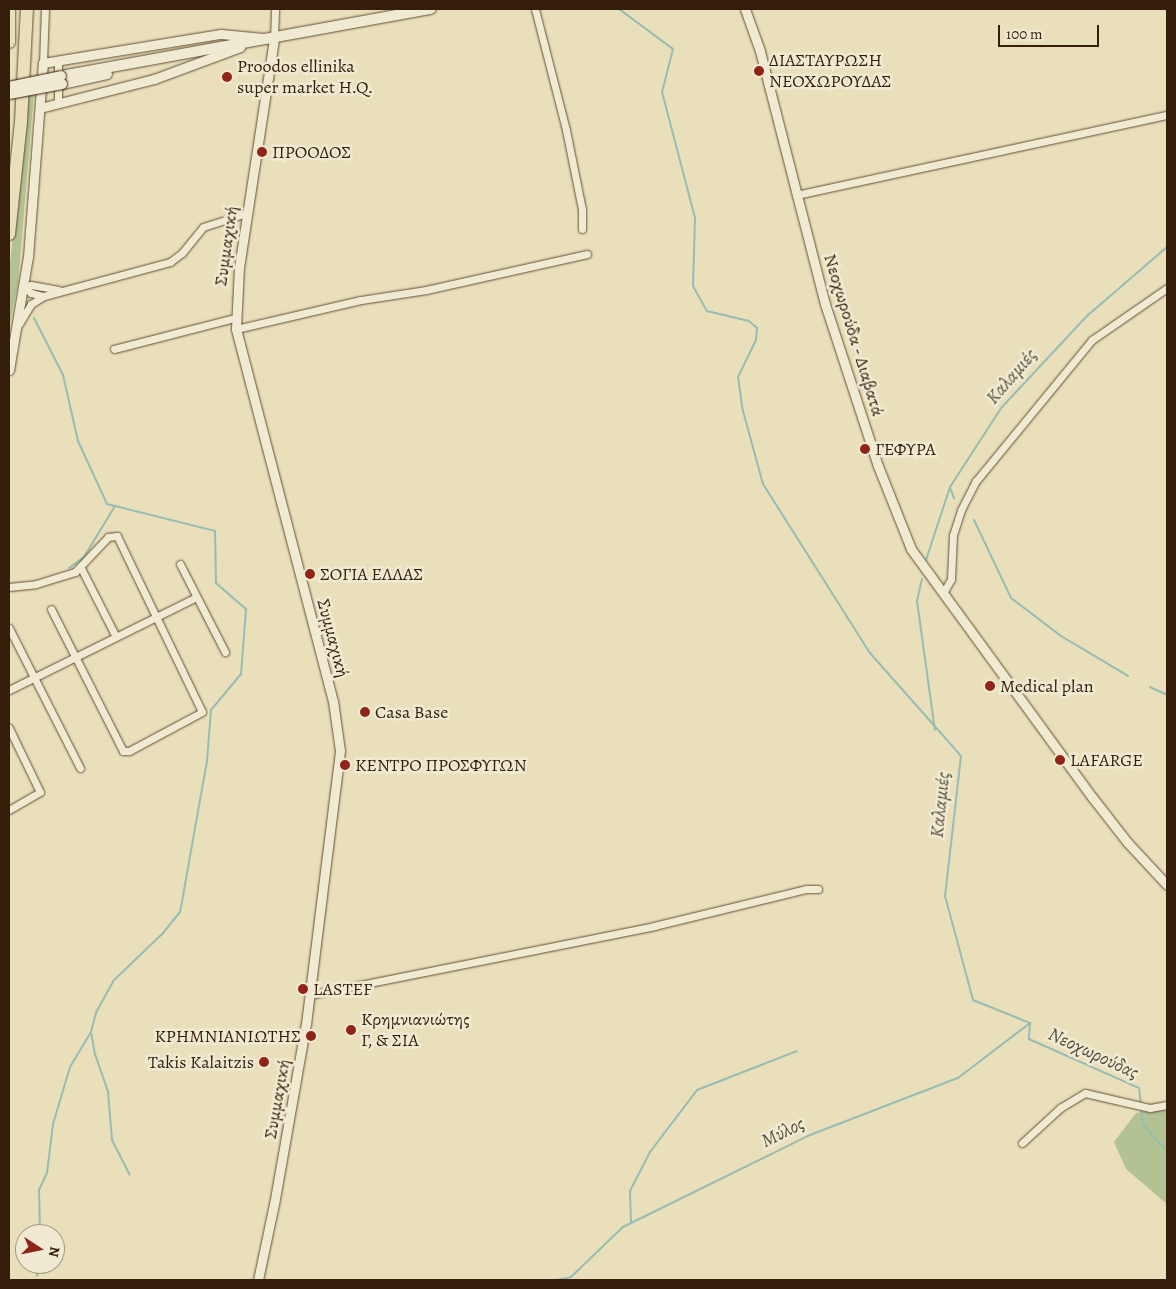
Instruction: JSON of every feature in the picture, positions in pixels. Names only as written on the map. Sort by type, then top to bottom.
[{"type":"highway","points":[[9,9],[9,42]]},
{"type":"highway","points":[[9,234],[21,122],[27,9]]},
{"type":"main road","points":[[9,87],[61,80],[431,9]]},
{"type":"main road","points":[[9,94],[61,80]]},
{"type":"street","points":[[9,370],[24,287],[40,108],[45,9]]},
{"type":"street","name":"Συμμαχική","points":[[258,1280],[274,1204],[310,995],[340,763],[339,734],[236,329],[235,318],[247,213],[274,39],[275,9]]},
{"type":"street","points":[[535,9],[568,139],[582,209],[582,229]]},
{"type":"street","name":"Νεοχωρούδα - Διαβατά","points":[[745,9],[760,51],[825,304],[898,522],[911,549],[1128,843],[1167,885]]},
{"type":"street","points":[[43,63],[221,34],[274,39]]},
{"type":"street","points":[[40,108],[154,79],[249,44]]},
{"type":"street","points":[[58,61],[58,104]]},
{"type":"street","points":[[796,195],[1167,115]]},
{"type":"street","points":[[16,330],[31,304],[44,296],[60,290],[170,262],[182,253],[203,227],[247,213]]},
{"type":"street","points":[[236,329],[361,300],[426,290],[587,254]]},
{"type":"street","points":[[24,287],[31,285],[60,290]]},
{"type":"street","points":[[24,287],[44,296]]},
{"type":"street","points":[[943,593],[951,579],[954,535],[960,510],[976,481],[1092,340],[1167,288]]},
{"type":"street","points":[[114,349],[235,318]]},
{"type":"street","points":[[9,588],[44,582],[81,568],[108,537],[117,536],[202,712],[138,747],[123,751],[51,609]]},
{"type":"street","points":[[180,564],[225,652]]},
{"type":"street","points":[[81,568],[116,636]]},
{"type":"street","points":[[9,690],[156,615],[196,597]]},
{"type":"street","points":[[9,628],[80,768]]},
{"type":"street","points":[[9,728],[40,792],[9,810]]},
{"type":"street","points":[[310,995],[654,926],[806,889],[818,889]]},
{"type":"street","points":[[1022,1143],[1060,1108],[1085,1094],[1136,1104],[1146,1108],[1167,1105]]},
{"type":"green space","points":[[34,94],[18,283],[9,328],[9,274],[27,95]]},
{"type":"green space","points":[[1167,1108],[1167,1204],[1126,1169],[1114,1142],[1136,1113]]},
{"type":"waterway","points":[[619,9],[673,49],[662,92],[695,218],[693,286],[707,311],[749,321],[757,328],[756,340],[738,377],[743,411],[763,484],[870,653],[961,756],[945,896],[973,1000],[1030,1023],[1029,1039],[1139,1088],[1141,1104]]},
{"type":"waterway","name":"Καλαμιές","points":[[926,560],[950,487],[1002,407],[1087,316],[1167,247]]},
{"type":"waterway","points":[[34,318],[63,375],[78,441],[107,504],[215,531],[216,583],[246,609],[241,674],[211,710],[207,761],[180,912],[162,934],[114,980],[96,1013],[91,1032],[95,1054],[108,1091],[112,1140],[130,1175]]},
{"type":"waterway","name":"Καλαμιές","points":[[950,488],[954,498]]},
{"type":"waterway","points":[[69,568],[84,557],[115,506]]},
{"type":"waterway","points":[[974,520],[1011,598],[1061,636],[1128,676]]},
{"type":"waterway","name":"Καλαμιές","points":[[922,579],[917,601],[935,730]]},
{"type":"waterway","points":[[1150,687],[1167,695]]},
{"type":"waterway","name":"Μύλος","points":[[556,1280],[571,1277],[623,1227],[810,1135],[958,1078],[1030,1023]]},
{"type":"waterway","points":[[40,1224],[39,1190],[47,1173],[53,1124],[70,1067],[91,1032]]},
{"type":"waterway","points":[[631,1222],[630,1191],[650,1152],[697,1090],[797,1051]]},
{"type":"waterway","name":"Νεοχωρούδας","points":[[1141,1109],[1143,1125],[1167,1151]]},
{"type":"place","name":"ΔΙΑΣΤΑΥΡΩΣΗ ΝΕΟΧΩΡΟΥΔΑΣ","points":[[759,71]]},
{"type":"place","name":"Proodos ellinika super market H.Q.","points":[[227,77]]},
{"type":"place","name":"ΠΡΟΟΔΟΣ","points":[[262,152]]},
{"type":"place","name":"ΓΕΦΥΡΑ","points":[[865,449]]},
{"type":"place","name":"ΣΟΓΙΑ ΕΛΛΑΣ","points":[[310,574]]},
{"type":"place","name":"Medical plan","points":[[990,686]]},
{"type":"place","name":"Casa Base","points":[[365,712]]},
{"type":"place","name":"LAFARGE","points":[[1060,760]]},
{"type":"place","name":"ΚΕΝΤΡΟ ΠΡΟΣΦΥΓΩΝ","points":[[345,765]]},
{"type":"place","name":"LASTEF","points":[[303,989]]},
{"type":"place","name":"Κρημνιανιώτης Γ, & ΣΙΑ","points":[[351,1030]]},
{"type":"place","name":"ΚΡΗΜΝΙΑΝΙΩΤΗΣ","points":[[311,1036]]},
{"type":"place","name":"Takis Kalaitzis","points":[[264,1062]]}]
